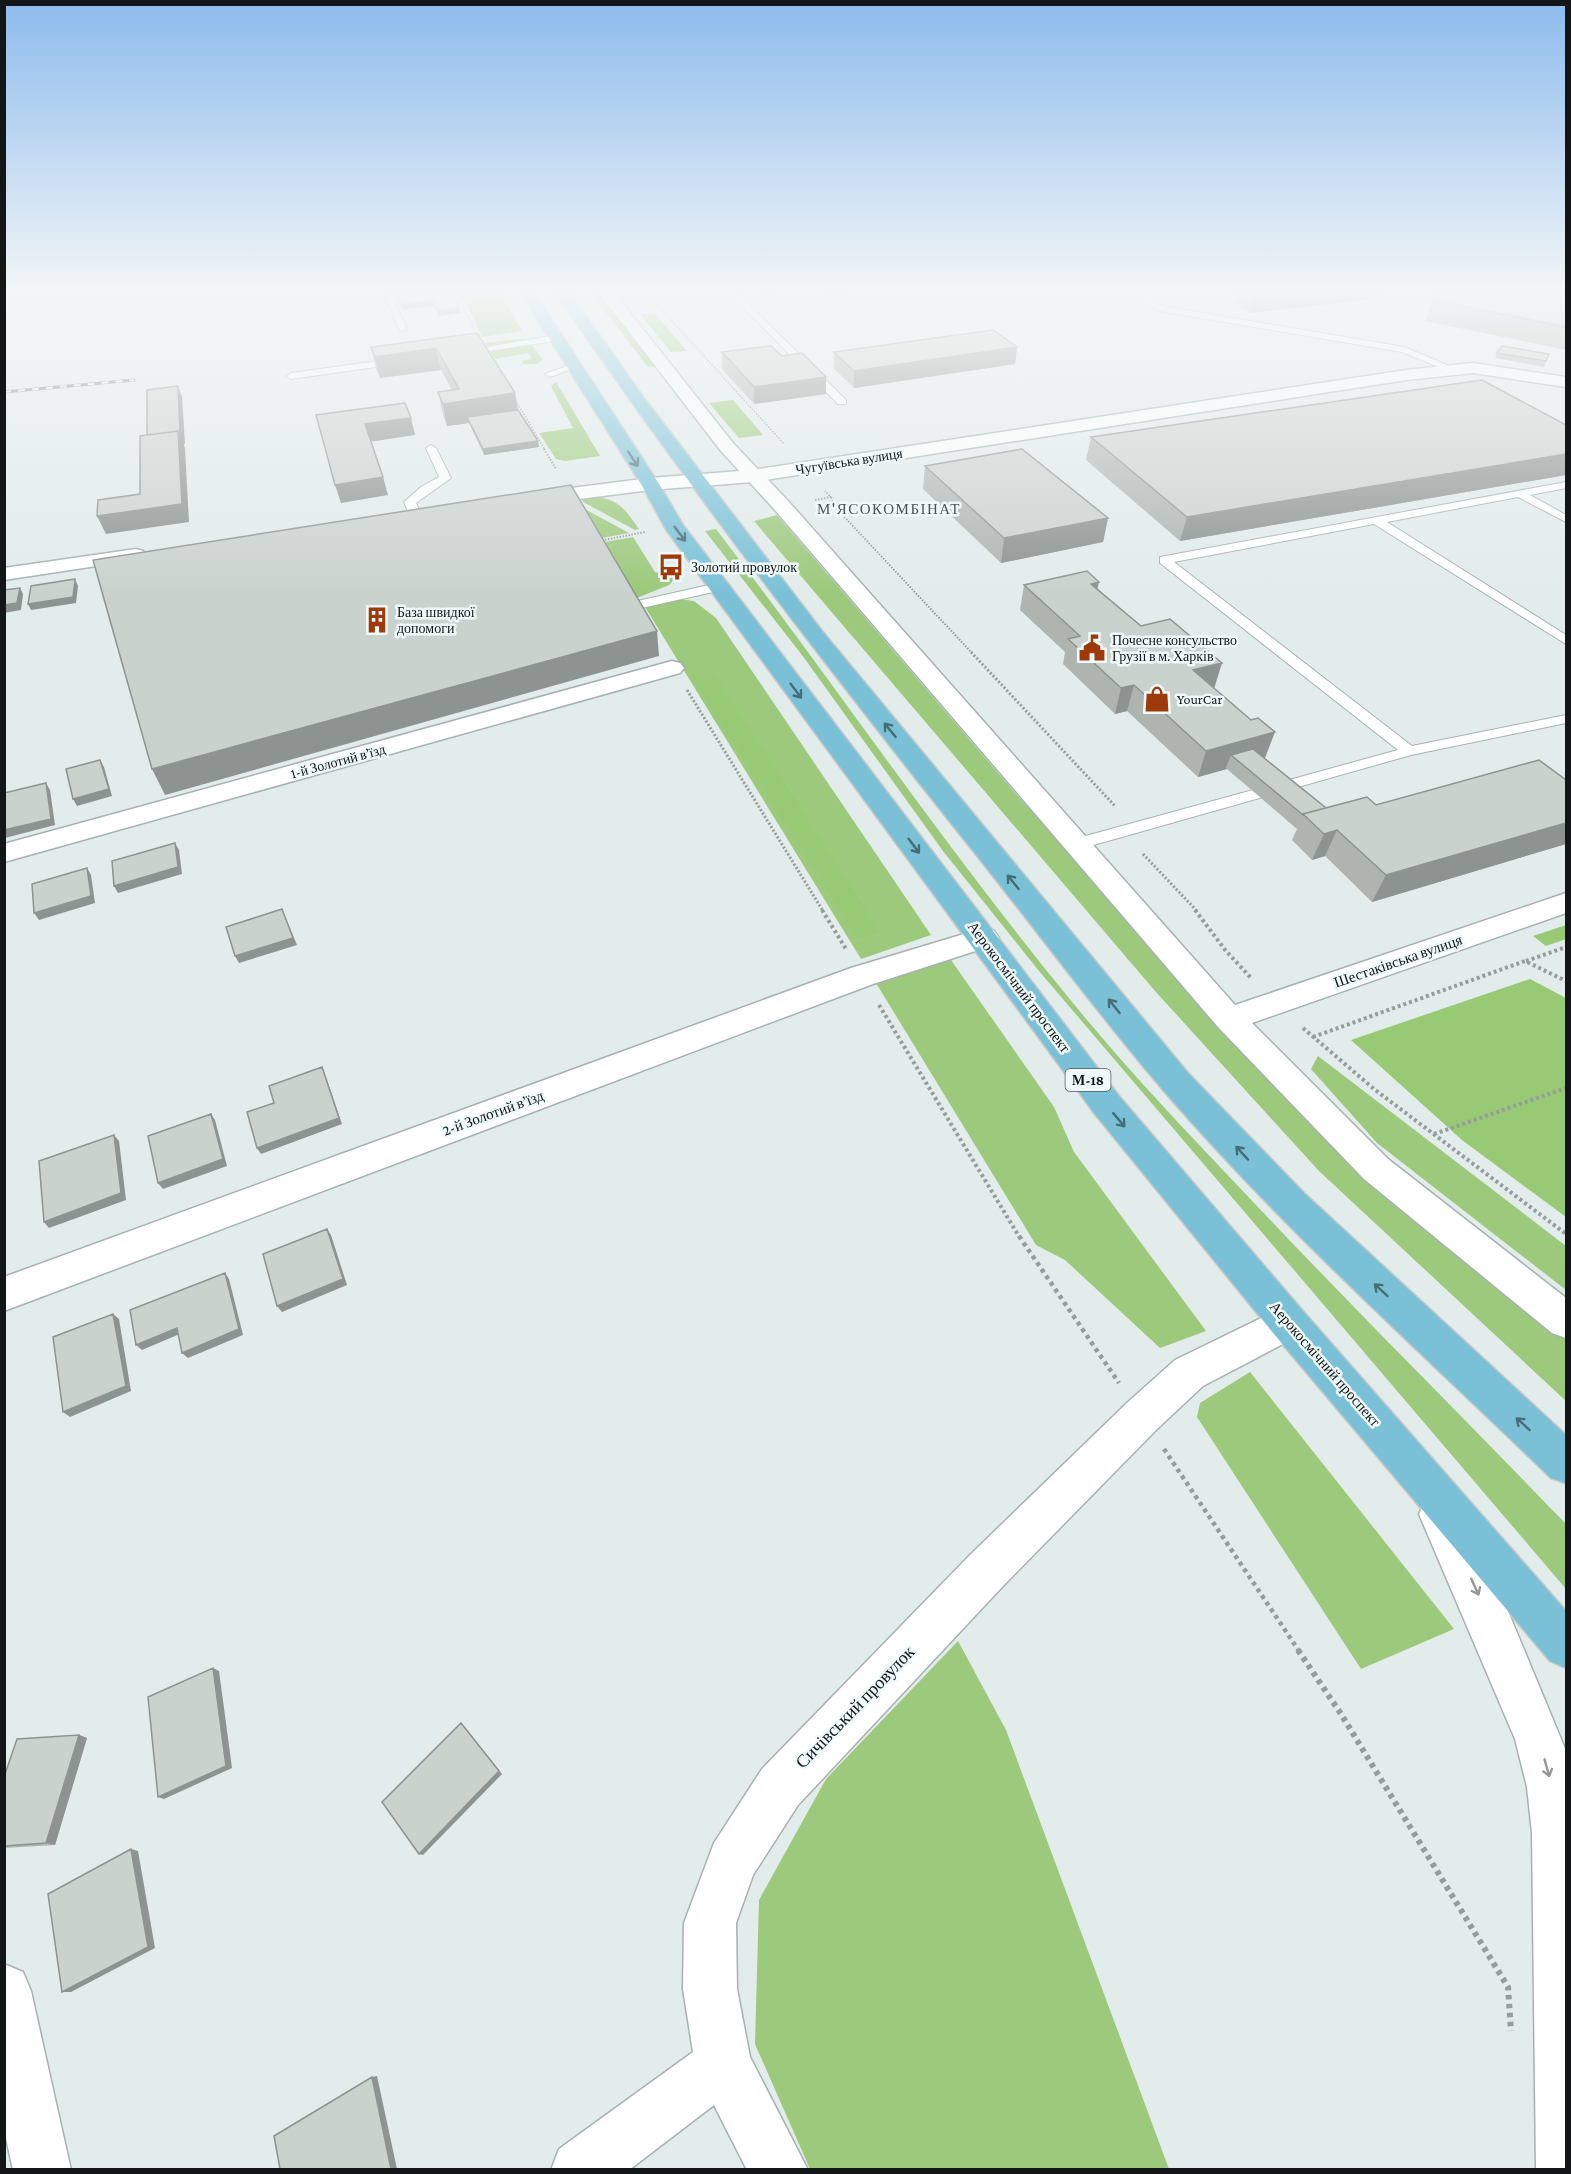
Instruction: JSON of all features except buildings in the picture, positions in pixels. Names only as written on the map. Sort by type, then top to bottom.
[{"type":"main road","name":"Аерокосмічний проспект","points":[[591,390],[650,484],[674,527],[1107,1105],[1288,1322],[1566,1645]]},
{"type":"main road","points":[[630,390],[814,636],[1176,1082],[1291,1204],[1566,1463]]},
{"type":"street","points":[[684,390],[753,476],[782,506],[1229,1019],[1376,1168],[1566,1321]]},
{"type":"street","name":"Чугуївська вулиця","points":[[700,481],[753,476],[1306,390]]},
{"type":"street","points":[[510,502],[650,484],[700,481]]},
{"type":"street","points":[[394,519],[439,512]]},
{"type":"street","points":[[4,574],[154,553]]},
{"type":"street","name":"1-й Золотий в’їзд","points":[[4,853],[672,668]]},
{"type":"street","name":"Шестаківська вулиця","points":[[1229,1019],[1566,903]]},
{"type":"street","name":"2-й Золотий в’їзд","points":[[4,1294],[862,976],[984,938]]},
{"type":"street","name":"Сичівський провулок","points":[[779,2169],[723,2064],[711,1989],[710,1923],[732,1861],[780,1786],[986,1571],[1174,1387],[1189,1373],[1288,1322]]},
{"type":"street","points":[[1423,1477],[1477,1591],[1539,1739],[1552,1786],[1557,1833],[1565,2169]]},
{"type":"street","points":[[4,1991],[42,2169]]},
{"type":"street","points":[[580,2169],[723,2064]]},
{"type":"lane","points":[[830,390],[842,402]]},
{"type":"lane","points":[[416,516],[410,502],[425,489],[445,478],[431,448]]},
{"type":"lane","points":[[1409,751],[1164,560],[1566,485]]},
{"type":"lane","points":[[1520,494],[1566,519]]},
{"type":"lane","points":[[1377,521],[1566,640]]},
{"type":"lane","points":[[602,613],[718,587]]},
{"type":"lane","points":[[1077,844],[1409,751],[1566,719]]},
{"type":"path","points":[[734,390],[784,446]]},
{"type":"path","points":[[831,497],[843,516],[1123,814],[1130,830]]},
{"type":"path","points":[[599,541],[651,531]]},
{"type":"path","points":[[1147,858],[1194,908],[1226,951]]},
{"type":"path","points":[[1313,1036],[1566,947]]},
{"type":"path","points":[[1525,961],[1566,981]]},
{"type":"path","points":[[1434,1134],[1566,1088]]},
{"type":"path","points":[[1374,1089],[1566,1234]]},
{"type":"green space","points":[[553,390],[561,390],[600,456],[565,461],[556,459],[539,433],[573,428]]},
{"type":"green space","points":[[733,400],[763,435],[739,438],[709,403]]},
{"type":"green space","points":[[581,497],[602,498],[616,503],[622,507],[639,529],[635,530],[583,502]]},
{"type":"green space","points":[[583,508],[629,533],[602,538]]},
{"type":"green space","points":[[777,515],[1016,794],[1364,1175],[1566,1339],[1566,1401],[1319,1171],[1155,991],[754,521]]},
{"type":"green space","points":[[716,529],[936,827],[1026,945],[1093,1027],[1280,1231],[1566,1524],[1566,1589],[1039,971],[943,851],[802,655],[705,531]]},
{"type":"green space","points":[[633,537],[655,572],[676,578],[669,585],[637,598],[605,542]]},
{"type":"green space","points":[[677,599],[694,601],[716,618],[931,935],[861,959],[645,607]]},
{"type":"green space","points":[[691,675],[715,675],[880,932],[858,939]]},
{"type":"green space","points":[[1566,925],[1566,939],[1546,946],[1533,936]]},
{"type":"green space","points":[[951,960],[1054,1107],[1074,1152],[1206,1331],[1160,1348],[1065,1260],[1036,1245],[876,983]]},
{"type":"green space","points":[[1530,979],[1566,998],[1566,1217],[1462,1140],[1351,1040]]},
{"type":"green space","points":[[1318,1056],[1566,1246],[1566,1290],[1377,1143],[1311,1069]]},
{"type":"green space","points":[[1250,1372],[1454,1629],[1361,1669],[1197,1417],[1200,1403]]},
{"type":"green space","points":[[958,1641],[1006,1730],[1169,2169],[810,2169],[755,2044],[759,1900],[826,1779]]},
{"type":"railway","points":[[4,392],[21,390]]},
{"type":"place","name":"Золотий провулок","points":[[671,567]]},
{"type":"place","name":"База швидкої допомоги","points":[[377,620]]},
{"type":"place","name":"Почесне консульство Грузії в м. Харків","points":[[1092,648]]},
{"type":"place","name":"YourCar","points":[[1157,699]]},
{"type":"district","name":"М'ЯСОКОМБІНАТ","points":[[889,509]]}]
